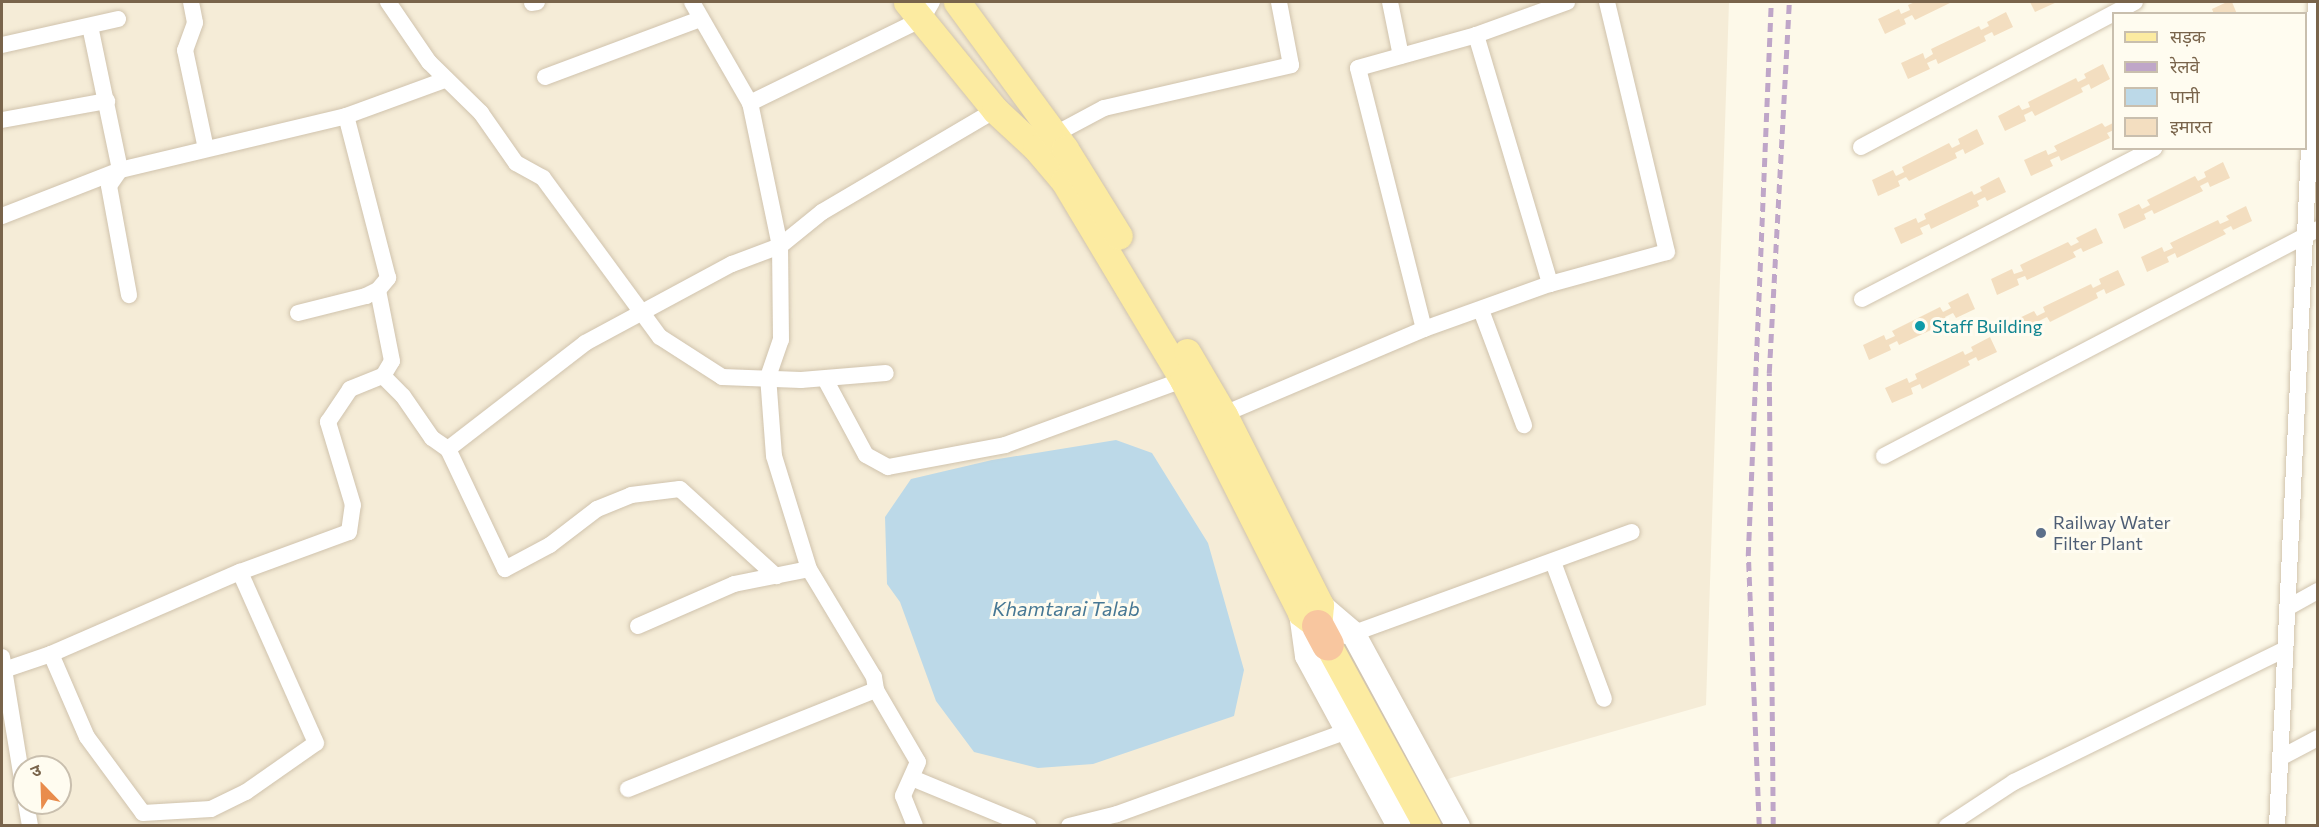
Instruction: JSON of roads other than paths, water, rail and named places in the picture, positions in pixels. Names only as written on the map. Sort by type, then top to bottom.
[{"type":"main road","points":[[957,2],[1045,140],[1064,181],[1107,248],[1183,380],[1214,419]]},
{"type":"main road","points":[[920,7],[994,110],[1045,140],[1094,191],[1214,419],[1321,630],[1428,825]]},
{"type":"street","points":[[191,2],[195,23],[185,50],[206,149]]},
{"type":"street","points":[[388,2],[445,80],[481,113],[516,163],[543,178],[640,313],[660,336],[722,377],[825,379],[886,373]]},
{"type":"street","points":[[692,2],[700,20],[750,104],[780,246],[781,340],[768,377],[774,456],[809,569],[874,677],[876,690],[918,762],[903,796],[915,825]]},
{"type":"street","points":[[1045,140],[1104,108],[1292,65],[1279,2]]},
{"type":"street","points":[[1390,2],[1401,56]]},
{"type":"street","points":[[1424,329],[1358,68],[1476,35],[1528,9],[1567,2]]},
{"type":"street","points":[[1214,419],[1424,329],[1550,284],[1667,252],[1607,2]]},
{"type":"street","points":[[2116,12],[2135,2]]},
{"type":"street","points":[[2277,825],[2287,608],[2311,232],[2309,69],[2316,2]]},
{"type":"street","points":[[750,104],[920,7]]},
{"type":"street","points":[[1861,147],[2112,14]]},
{"type":"street","points":[[2,45],[118,20]]},
{"type":"street","points":[[545,77],[700,20]]},
{"type":"street","points":[[90,26],[120,170],[109,186],[129,295]]},
{"type":"street","points":[[1476,35],[1550,284]]},
{"type":"street","points":[[2,216],[120,170],[346,116],[445,80]]},
{"type":"street","points":[[2,120],[107,101]]},
{"type":"street","points":[[448,449],[585,343],[732,264],[780,246],[822,213],[994,110]]},
{"type":"street","points":[[298,313],[378,290],[388,278],[387,263],[365,199],[346,116]]},
{"type":"street","points":[[1862,299],[2150,150]]},
{"type":"street","points":[[1884,456],[2311,232]]},
{"type":"street","points":[[18,755],[3,663],[51,654],[240,572],[349,532],[353,505],[328,422],[350,389],[383,376],[392,361],[378,290]]},
{"type":"street","points":[[1481,310],[1524,425]]},
{"type":"street","points":[[383,376],[403,396],[432,438],[448,449],[505,569],[550,545],[597,509],[631,495],[680,489],[776,576]]},
{"type":"street","points":[[825,379],[866,455],[888,467],[1005,445],[1183,380]]},
{"type":"street","points":[[1321,630],[1553,562],[1632,532]]},
{"type":"street","points":[[1553,562],[1604,699]]},
{"type":"street","points":[[638,626],[734,584],[809,569]]},
{"type":"street","points":[[51,654],[87,736],[143,813],[159,819],[211,809],[246,792],[316,743],[240,572]]},
{"type":"street","points":[[2287,608],[2318,591]]},
{"type":"street","points":[[1321,630],[1348,731],[1399,825]]},
{"type":"street","points":[[1321,630],[1458,825]]},
{"type":"street","points":[[1947,825],[2014,782],[2285,649]]},
{"type":"street","points":[[628,789],[876,690]]},
{"type":"street","points":[[1069,825],[1117,814],[1348,731]]},
{"type":"street","points":[[2280,758],[2318,738]]},
{"type":"street","points":[[912,778],[1028,825]]},
{"type":"water","name":"Khamtarai Talab","points":[[1116,440],[1152,453],[1208,543],[1244,670],[1234,716],[1093,764],[1038,768],[974,752],[936,701],[900,602],[887,584],[885,517],[911,479],[992,460]]},
{"type":"railway","points":[[1759,826],[1748,556],[1771,2]]},
{"type":"railway","points":[[1773,826],[1769,373],[1789,2]]},
{"type":"place","name":"Staff Building","points":[[1920,326]]},
{"type":"place","name":"Railway Water Filter Plant","points":[[2041,533]]}]
